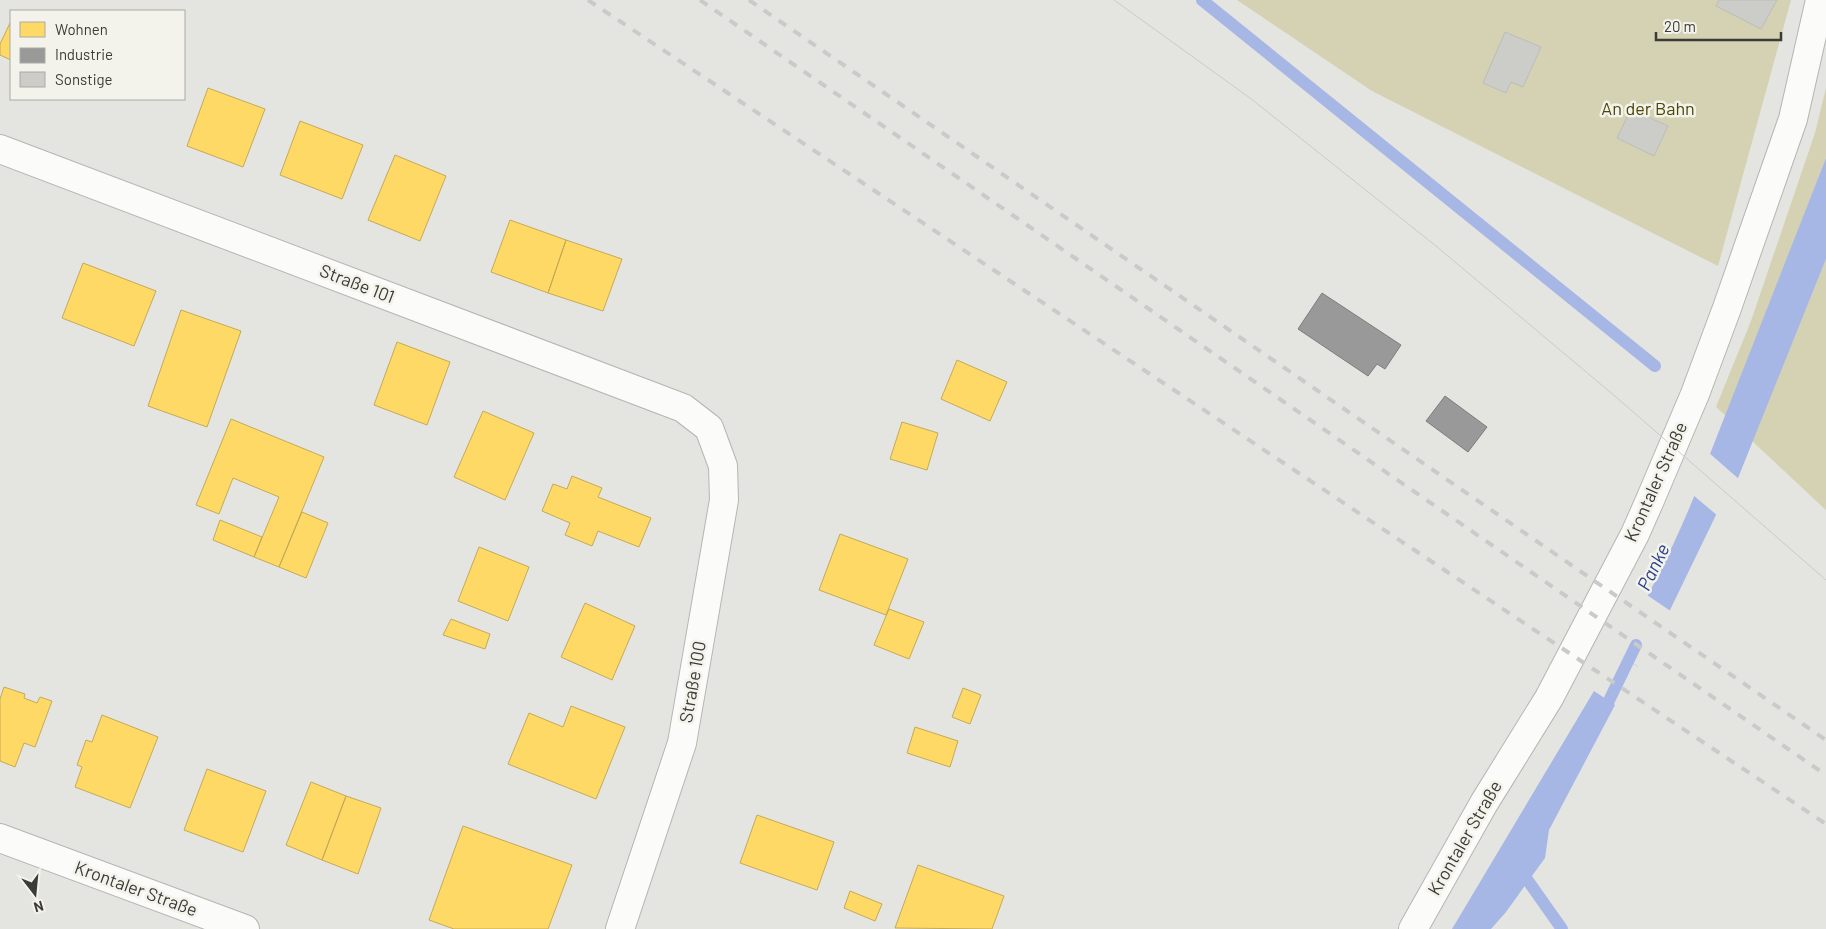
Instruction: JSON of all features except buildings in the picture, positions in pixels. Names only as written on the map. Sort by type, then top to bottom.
[{"type":"street","name":"Krontaler Straße","points":[[1413,929],[1484,803],[1549,698],[1635,534],[1650,500],[1698,385],[1727,308],[1793,119],[1820,0]]},
{"type":"street","name":"Straße 101","points":[[0,149],[683,408],[709,428]]},
{"type":"street","name":"Straße 100","points":[[620,929],[684,733],[724,500],[722,466],[709,428]]},
{"type":"street","name":"Krontaler Straße","points":[[0,838],[245,929]]},
{"type":"green space","name":"An der Bahn","points":[[1237,0],[1791,0],[1718,266],[1372,91]]},
{"type":"green space","points":[[1826,88],[1826,158],[1726,416],[1716,407],[1751,321],[1815,133]]},
{"type":"green space","points":[[1826,259],[1826,510],[1752,441]]},
{"type":"water","points":[[1826,158],[1826,259],[1738,478],[1716,515],[1670,610],[1638,667],[1617,652],[1680,531]]},
{"type":"water","points":[[1594,691],[1615,705],[1549,830],[1545,858],[1506,912],[1491,929],[1452,929]]},
{"type":"pier","points":[[1708,452],[1740,480],[1718,516],[1693,495]]},
{"type":"pier","points":[[1647,595],[1672,612],[1640,668],[1615,651]]},
{"type":"waterway","points":[[1202,0],[1655,366]]},
{"type":"waterway","name":"Panke","points":[[1602,715],[1636,645]]},
{"type":"waterway","points":[[1519,868],[1562,929]]},
{"type":"tram line","points":[[1114,0],[1250,98],[1436,246],[1616,397],[1826,580]]},
{"type":"railway","points":[[588,0],[1826,824]]},
{"type":"railway","points":[[700,0],[1826,775]]},
{"type":"railway","points":[[749,0],[1826,740]]}]
